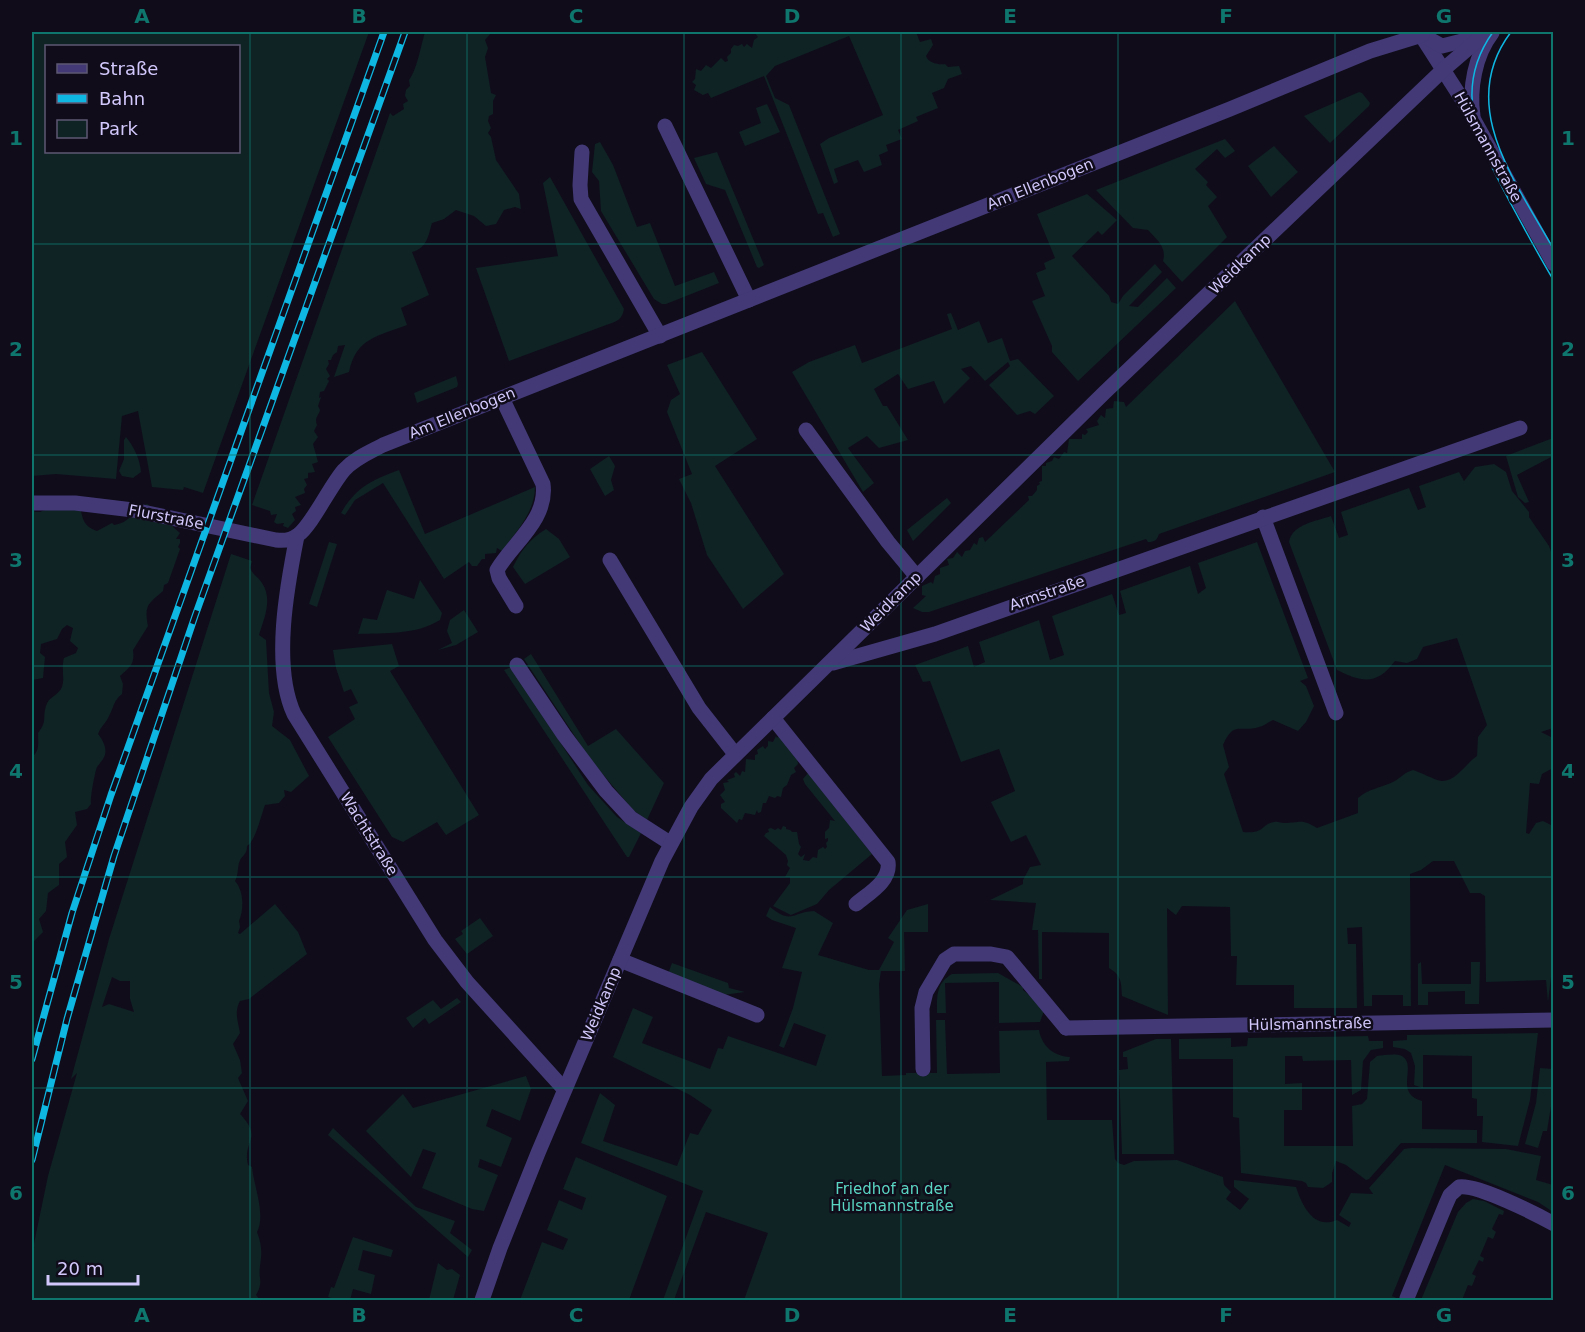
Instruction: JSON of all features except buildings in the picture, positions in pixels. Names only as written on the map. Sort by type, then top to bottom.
[{"type":"street","points":[[1422,33],[1442,45],[1475,38],[1488,32]]},
{"type":"street","points":[[1474,122],[1472,93],[1475,74],[1488,32]]},
{"type":"street","name":"Weidkamp","points":[[482,1300],[564,1089],[670,843],[696,800],[735,754],[1105,392],[1444,69],[1488,32]]},
{"type":"street","name":"Hülsmannstraße","points":[[1422,33],[1554,264]]},
{"type":"street","name":"Am Ellenbogen","points":[[297,536],[345,469],[360,457],[394,441],[1230,109],[1370,51],[1422,33]]},
{"type":"street","points":[[665,126],[749,300]]},
{"type":"street","points":[[582,152],[581,199],[660,336]]},
{"type":"street","points":[[502,398],[543,484],[544,491],[543,502],[536,517],[497,570],[499,578],[516,606]]},
{"type":"street","name":"Armstraße","points":[[830,663],[935,633],[1520,428]]},
{"type":"street","points":[[806,430],[888,542],[917,577]]},
{"type":"street","name":"Flurstraße","points":[[32,502],[75,503],[134,510],[283,541],[297,536]]},
{"type":"street","points":[[1263,517],[1336,713]]},
{"type":"street","name":"Wachtstraße","points":[[297,536],[291,569],[284,645],[287,692],[294,714],[435,940],[467,982],[564,1089]]},
{"type":"street","points":[[610,560],[699,708],[735,754]]},
{"type":"street","points":[[517,665],[564,735],[606,791],[631,818],[670,843]]},
{"type":"street","points":[[772,718],[888,862],[887,876],[856,904]]},
{"type":"street","name":"Hülsmannstraße","points":[[922,1069],[923,1000],[945,960],[954,954],[991,954],[1007,957],[1066,1028],[1554,1020]]},
{"type":"street","points":[[620,960],[757,1015]]},
{"type":"street","points":[[1407,1298],[1446,1204],[1455,1189],[1470,1186],[1554,1224]]},
{"type":"green space","points":[[32,32],[369,32],[203,493],[184,487],[183,490],[152,487],[138,411],[122,416],[116,479],[56,474],[32,476]]},
{"type":"green space","points":[[425,32],[492,32],[485,40],[488,48],[485,57],[491,93],[496,95],[493,101],[493,114],[489,116],[488,121],[491,128],[488,133],[496,160],[519,194],[521,209],[515,207],[504,210],[496,224],[486,226],[474,216],[456,210],[444,219],[432,223],[424,245],[412,252],[429,295],[401,308],[407,325],[370,340],[357,352],[349,372],[334,377],[345,345],[338,346],[337,352],[331,360],[328,360],[329,364],[326,369],[330,376],[327,379],[329,381],[324,391],[320,392],[318,406],[320,410],[314,431],[318,437],[313,444],[318,462],[312,464],[315,472],[308,473],[308,478],[304,479],[307,485],[304,489],[305,493],[295,497],[301,505],[295,507],[296,511],[292,514],[295,520],[288,528],[283,526],[284,523],[274,522],[277,514],[271,515],[270,511],[252,505],[390,113],[393,116],[404,109],[403,104],[408,101],[405,96],[406,90],[410,86],[409,80],[417,64]]},
{"type":"green space","points":[[754,32],[916,32],[920,42],[931,39],[933,45],[926,56],[931,62],[945,64],[948,67],[959,66],[962,74],[948,79],[944,88],[932,93],[938,108],[916,117],[918,121],[898,130],[902,139],[886,145],[888,151],[879,155],[882,165],[864,172],[858,160],[834,169],[838,182],[834,184],[820,144],[883,115],[849,36],[775,66],[766,76],[775,98],[789,105],[840,234],[833,237],[823,213],[818,214],[764,76],[711,98],[708,93],[703,95],[694,90],[696,85],[692,82],[695,79],[696,69],[701,71],[706,65],[711,68],[721,58],[725,62],[728,61],[727,57],[734,45],[742,44],[744,47],[747,44],[752,48],[754,40],[758,37]]},
{"type":"green space","points":[[1359,92],[1370,103],[1369,106],[1330,143],[1304,116]]},
{"type":"green space","points":[[767,104],[780,132],[745,146],[739,132],[761,123],[756,108]]},
{"type":"green space","points":[[1225,139],[1235,151],[1225,158],[1217,149],[1195,169],[1208,182],[1206,185],[1217,197],[1208,206],[1227,237],[1182,282],[1163,261],[1164,252],[1155,237],[1148,230],[1133,228],[1096,190]]},
{"type":"green space","points":[[600,142],[613,165],[637,227],[650,223],[675,286],[714,272],[719,283],[666,304],[654,299],[601,211],[599,181],[592,172],[595,144]]},
{"type":"green space","points":[[1274,146],[1298,172],[1271,197],[1248,166]]},
{"type":"green space","points":[[717,152],[764,265],[759,268],[725,190],[706,184],[694,158]]},
{"type":"green space","points":[[550,177],[624,309],[620,318],[614,322],[509,361],[476,268],[558,256],[543,183]]},
{"type":"green space","points":[[1087,194],[1117,220],[1102,235],[1098,231],[1072,256],[1109,296],[1111,302],[1118,304],[1155,264],[1162,272],[1129,306],[1138,307],[1167,278],[1176,288],[1078,381],[1052,352],[1052,346],[1032,301],[1045,296],[1036,273],[1046,269],[1044,263],[1055,258],[1037,214]]},
{"type":"green space","points":[[1235,301],[1335,472],[1159,534],[1152,542],[1146,539],[929,612],[913,608],[926,596],[922,595],[922,586],[931,582],[933,584],[935,576],[940,574],[940,568],[949,565],[947,559],[953,558],[957,552],[962,557],[974,543],[977,545],[979,538],[983,537],[985,542],[1029,500],[1028,496],[1032,496],[1039,482],[1042,481],[1042,466],[1046,466],[1046,463],[1052,461],[1054,457],[1059,459],[1064,452],[1067,453],[1069,439],[1082,439],[1082,434],[1085,435],[1088,432],[1086,429],[1099,425],[1097,421],[1101,415],[1105,418],[1106,409],[1113,408],[1114,401],[1124,402],[1126,407]]},
{"type":"green space","points":[[951,313],[958,330],[979,321],[988,343],[1002,338],[1010,361],[1018,359],[1054,396],[1035,414],[1030,411],[1017,415],[989,385],[1010,366],[1008,362],[985,381],[971,366],[961,369],[970,378],[944,404],[934,381],[908,389],[898,374],[874,389],[883,406],[887,406],[908,440],[879,448],[867,436],[848,448],[874,483],[863,492],[792,372],[809,362],[855,345],[862,363],[952,329],[947,314]]},
{"type":"green space","points":[[702,352],[757,439],[715,466],[784,574],[743,609],[707,555],[691,503],[679,479],[692,474],[667,412],[671,400],[680,394],[667,365]]},
{"type":"green space","points":[[456,376],[457,387],[417,403],[414,393]]},
{"type":"green space","points":[[126,437],[136,453],[141,472],[133,478],[122,476],[119,471],[124,459]]},
{"type":"green space","points":[[1553,438],[1553,456],[1517,475],[1529,502],[1525,503],[1518,497],[1506,456]]},
{"type":"green space","points":[[609,456],[615,466],[611,480],[614,490],[605,496],[590,469]]},
{"type":"green space","points":[[1494,464],[1506,472],[1512,491],[1529,512],[1529,517],[1549,546],[1553,557],[1553,728],[1541,732],[1553,738],[1553,768],[1542,774],[1539,784],[1530,783],[1526,833],[1529,834],[1536,823],[1543,821],[1553,826],[1554,952],[1548,1002],[1546,980],[1486,982],[1485,896],[1480,893],[1470,893],[1454,861],[1433,861],[1421,870],[1410,874],[1411,1006],[1403,1006],[1403,995],[1372,995],[1372,1006],[1364,1006],[1362,927],[1347,928],[1348,944],[1356,944],[1357,1008],[1294,1008],[1294,985],[1236,985],[1237,956],[1231,956],[1230,907],[1182,906],[1176,915],[1167,908],[1168,1015],[1122,996],[1120,980],[1109,968],[1109,933],[1042,932],[1042,979],[1039,979],[1038,930],[1032,930],[1036,903],[990,900],[1023,884],[1030,867],[1041,865],[1026,835],[1011,842],[991,802],[1015,791],[999,749],[961,762],[930,681],[923,682],[915,665],[968,646],[974,667],[985,662],[979,642],[1039,620],[1050,660],[1064,655],[1052,616],[1112,594],[1119,615],[1126,613],[1120,591],[1190,566],[1198,594],[1206,588],[1198,563],[1257,542],[1308,678],[1300,681],[1306,686],[1314,706],[1306,722],[1298,731],[1273,720],[1261,726],[1231,732],[1223,745],[1229,767],[1224,774],[1243,832],[1255,832],[1275,822],[1304,822],[1317,828],[1358,813],[1358,798],[1393,782],[1410,771],[1413,770],[1441,781],[1451,778],[1477,756],[1478,737],[1487,725],[1457,638],[1423,647],[1417,659],[1407,663],[1395,661],[1376,678],[1362,679],[1337,670],[1289,542],[1291,536],[1306,524],[1331,516],[1339,538],[1348,535],[1341,512],[1409,488],[1418,510],[1426,507],[1419,486],[1459,472],[1464,481],[1475,467]]},
{"type":"green space","points":[[399,470],[425,534],[535,487],[532,505],[524,521],[502,551],[497,548],[496,553],[485,554],[485,559],[482,559],[477,566],[472,566],[469,562],[444,579],[383,483],[355,500],[345,515],[341,513],[359,491],[381,477]]},
{"type":"green space","points":[[947,498],[951,503],[913,541],[907,530]]},
{"type":"green space","points":[[147,504],[173,522],[173,527],[180,533],[176,539],[180,539],[178,547],[180,549],[168,583],[148,606],[148,626],[133,650],[131,665],[120,676],[123,684],[122,694],[115,702],[98,734],[103,742],[105,754],[96,770],[91,804],[87,809],[75,812],[77,825],[65,842],[67,857],[59,864],[59,885],[48,893],[46,911],[39,919],[43,932],[32,943],[32,757],[37,749],[38,733],[44,722],[47,703],[62,687],[64,658],[76,653],[78,648],[70,641],[73,628],[67,625],[57,639],[41,644],[40,653],[45,657],[43,678],[32,680],[32,507],[35,512],[40,512],[47,509],[80,507],[86,524],[97,531],[112,523],[114,525],[125,521],[138,508]]},
{"type":"green space","points":[[546,529],[559,539],[570,557],[525,584],[513,567],[526,545]]},
{"type":"green space","points":[[329,542],[337,544],[317,607],[309,604]]},
{"type":"green space","points":[[231,554],[252,561],[250,568],[262,583],[267,596],[265,616],[259,635],[266,640],[269,693],[274,712],[272,726],[290,740],[309,776],[291,792],[284,790],[285,796],[279,803],[265,805],[255,834],[240,860],[235,881],[242,900],[238,933],[240,934],[275,904],[298,932],[307,954],[249,999],[240,1001],[237,1009],[240,1033],[233,1044],[240,1060],[242,1073],[238,1078],[248,1101],[240,1114],[251,1129],[247,1157],[248,1165],[252,1167],[260,1209],[257,1232],[261,1249],[260,1283],[256,1295],[260,1300],[32,1300],[32,1253],[48,1176],[77,1073],[71,1079],[109,939]],"holes":[[[112,977],[120,981],[130,981],[130,999],[134,1012],[109,1004],[102,1007]]]},
{"type":"green space","points":[[420,580],[442,613],[440,620],[411,631],[358,634],[363,618],[377,620],[387,590],[414,599]]},
{"type":"green space","points":[[464,610],[478,632],[456,645],[438,650],[452,643],[447,631],[450,620]]},
{"type":"green space","points":[[392,644],[399,666],[390,671],[479,815],[446,835],[437,822],[403,842],[392,837],[328,737],[355,719],[349,707],[358,703],[351,689],[344,692],[333,650]]},
{"type":"green space","points":[[531,654],[588,746],[616,729],[664,783],[647,820],[633,810],[590,759],[524,659]]},
{"type":"green space","points":[[511,667],[588,785],[617,817],[641,833],[629,857],[504,670]]},
{"type":"green space","points":[[776,736],[777,738],[779,736],[797,758],[798,764],[794,768],[796,772],[791,775],[787,785],[783,788],[781,797],[769,796],[766,803],[763,803],[761,812],[758,813],[757,810],[755,815],[745,813],[742,820],[739,819],[737,823],[721,808],[721,804],[725,802],[720,795],[725,790],[723,783],[735,777],[736,772],[740,776],[742,771],[745,772],[746,759],[755,760],[757,750],[763,746],[765,749],[768,741],[773,742]]},
{"type":"green space","points":[[808,773],[872,854],[829,890],[817,904],[791,915],[773,906],[790,883],[790,877],[785,877],[790,868],[787,865],[786,855],[764,836],[769,832],[768,829],[781,830],[783,826],[792,832],[797,832],[801,847],[798,854],[801,857],[805,854],[803,860],[809,861],[813,857],[817,858],[818,850],[827,847],[828,838],[825,839],[825,832],[829,828],[830,820],[835,821],[805,784],[803,779]]},
{"type":"green space","name":"Friedhof an der Hülsmannstraße","points":[[928,904],[928,932],[904,932],[905,971],[881,971],[879,984],[882,1076],[937,1073],[936,1020],[945,1020],[947,1074],[1000,1073],[999,1031],[1039,1030],[1049,1049],[1058,1055],[1070,1057],[1069,1061],[1046,1062],[1047,1120],[1112,1120],[1115,1159],[1118,1163],[1124,1165],[1134,1161],[1177,1160],[1223,1177],[1224,1185],[1231,1192],[1226,1199],[1240,1210],[1249,1199],[1234,1187],[1234,1180],[1296,1187],[1305,1208],[1315,1219],[1321,1222],[1337,1220],[1349,1227],[1351,1223],[1339,1215],[1351,1193],[1373,1194],[1369,1188],[1404,1149],[1411,1148],[1506,1149],[1541,1156],[1536,1180],[1553,1185],[1553,1212],[1538,1202],[1445,1165],[1392,1296],[1401,1300],[744,1300],[768,1233],[706,1212],[674,1300],[663,1300],[703,1191],[581,1143],[600,1093],[615,1105],[603,1141],[677,1166],[690,1133],[698,1135],[712,1110],[690,1095],[613,1057],[633,1008],[653,1017],[642,1043],[710,1069],[718,1048],[723,1049],[728,1036],[816,1066],[826,1035],[794,1023],[784,1048],[779,1046],[793,1008],[802,972],[782,968],[796,928],[766,916],[770,907],[788,916],[814,911],[833,923],[818,955],[869,970],[879,970],[894,942],[888,938],[907,910]]},
{"type":"green space","points":[[480,918],[493,936],[467,954],[455,939],[463,934],[461,931]]},
{"type":"green space","points":[[1421,962],[1422,984],[1471,984],[1471,962],[1480,962],[1479,1004],[1465,1004],[1465,991],[1428,992],[1428,1005],[1418,1005],[1418,964]]},
{"type":"green space","points":[[672,963],[728,983],[729,988],[745,992],[723,995],[668,974]]},
{"type":"green space","points":[[998,973],[1023,987],[1023,990],[1045,1008],[1040,1022],[999,1023],[999,982],[945,983],[946,1013],[937,1013],[940,986],[952,974]]},
{"type":"green space","points":[[457,998],[461,1002],[429,1024],[425,1018],[413,1028],[406,1018],[433,1000],[441,1009]]},
{"type":"green space","points":[[1538,1033],[1530,1100],[1518,1146],[1482,1142],[1483,1116],[1477,1116],[1477,1099],[1472,1098],[1472,1056],[1423,1055],[1423,1088],[1414,1085],[1415,1066],[1411,1053],[1405,1049],[1393,1047],[1393,1041],[1407,1040],[1407,1035]]},
{"type":"green space","points":[[1368,1036],[1369,1041],[1383,1041],[1383,1048],[1371,1050],[1363,1061],[1361,1090],[1352,1095],[1351,1060],[1303,1061],[1302,1056],[1285,1056],[1285,1084],[1302,1083],[1302,1110],[1284,1110],[1284,1146],[1353,1146],[1352,1106],[1362,1104],[1367,1099],[1370,1062],[1377,1056],[1393,1054],[1402,1056],[1406,1060],[1409,1092],[1413,1097],[1422,1101],[1422,1129],[1477,1130],[1477,1143],[1401,1143],[1366,1180],[1346,1165],[1336,1161],[1332,1182],[1323,1188],[1308,1187],[1302,1181],[1241,1173],[1239,1118],[1233,1117],[1233,1059],[1179,1059],[1179,1039],[1231,1038],[1231,1047],[1247,1046],[1248,1038]]},
{"type":"green space","points":[[1156,1039],[1171,1039],[1174,1154],[1122,1154],[1119,1070],[1128,1069],[1127,1057],[1123,1057],[1123,1052]]},
{"type":"green space","points":[[1540,1068],[1553,1069],[1553,1094],[1547,1131],[1543,1131],[1538,1148],[1525,1144],[1536,1103]]},
{"type":"green space","points":[[526,1076],[531,1089],[520,1121],[492,1109],[486,1126],[512,1138],[501,1167],[480,1159],[478,1167],[498,1175],[484,1211],[472,1209],[422,1188],[436,1153],[423,1149],[411,1177],[366,1131],[403,1094],[413,1108]]},
{"type":"green space","points":[[333,1128],[416,1207],[455,1221],[450,1233],[472,1250],[468,1257],[328,1135]]},
{"type":"green space","points":[[576,1157],[667,1196],[629,1300],[520,1300],[542,1242],[563,1250],[568,1239],[547,1230],[559,1200],[582,1210],[586,1198],[563,1189]]},
{"type":"green space","points":[[1473,1199],[1484,1201],[1504,1211],[1503,1215],[1499,1214],[1492,1229],[1496,1232],[1493,1239],[1488,1237],[1480,1256],[1484,1258],[1483,1262],[1479,1260],[1472,1274],[1476,1276],[1472,1286],[1468,1285],[1462,1300],[1421,1300],[1458,1212]]},
{"type":"green space","points":[[353,1237],[393,1250],[391,1257],[363,1250],[358,1270],[375,1275],[371,1294],[353,1289],[350,1300],[328,1297],[331,1287],[334,1288]]},
{"type":"green space","points":[[438,1263],[447,1270],[452,1269],[460,1275],[453,1300],[429,1300]]},
{"type":"tram line","points":[[1493,32],[1480,54],[1473,76],[1472,98],[1475,120],[1489,162],[1554,281]]},
{"type":"tram line","points":[[1511,32],[1495,60],[1489,88],[1490,116],[1509,171],[1554,250]]},
{"type":"railway","points":[[32,1059],[72,913],[111,795],[384,32]]},
{"type":"railway","points":[[32,1160],[67,1019],[114,856],[195,616],[405,32]]}]
